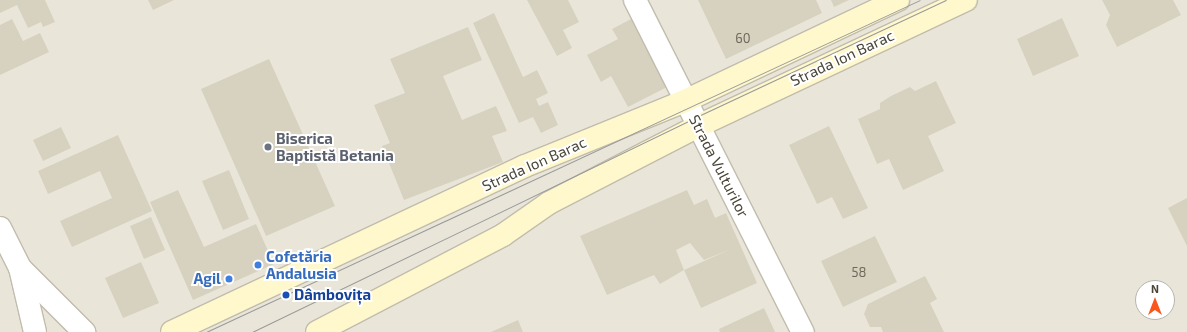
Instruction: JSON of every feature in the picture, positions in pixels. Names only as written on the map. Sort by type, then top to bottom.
[{"type":"street","name":"Strada Vulturilor","points":[[636,0],[685,101],[803,332]]},
{"type":"street","name":"Strada Ion Barac","points":[[172,332],[525,166],[685,101],[898,0]]},
{"type":"street","name":"Strada Ion Barac","points":[[317,332],[503,235],[549,203],[698,126],[966,0]]},
{"type":"street","points":[[0,228],[20,268],[35,332]]},
{"type":"street","points":[[20,268],[84,332]]},
{"type":"shaded area","points":[[0,0],[1187,0],[1187,332],[0,332]]},
{"type":"building","points":[[0,0],[45,0],[55,22],[43,27],[41,22],[28,28],[17,5],[0,13]]},
{"type":"building","points":[[148,0],[174,0],[153,10]]},
{"type":"building","points":[[527,0],[568,0],[579,22],[563,30],[572,48],[557,56]]},
{"type":"building","points":[[698,0],[816,0],[822,13],[726,59]]},
{"type":"building","points":[[831,0],[849,0],[834,7]]},
{"type":"building","points":[[1102,0],[1173,0],[1181,15],[1117,47],[1106,25],[1110,15]]},
{"type":"building","points":[[494,13],[523,77],[537,70],[548,93],[536,99],[539,106],[548,102],[558,125],[541,133],[533,117],[519,123],[473,23]]},
{"type":"building","points":[[635,17],[671,85],[628,107],[611,76],[601,82],[587,55],[618,39],[612,29]]},
{"type":"building","points":[[1062,18],[1079,56],[1033,76],[1017,39]]},
{"type":"building","points":[[12,19],[23,41],[40,33],[49,52],[0,75],[0,25]]},
{"type":"building","points":[[468,27],[482,60],[443,76],[462,120],[496,106],[507,131],[492,136],[503,162],[404,200],[382,146],[390,143],[374,105],[405,93],[390,59]]},
{"type":"building","name":"Biserica Baptistă Betania","points":[[269,59],[335,206],[266,236],[201,89]]},
{"type":"building","points":[[936,81],[956,123],[928,136],[944,171],[903,190],[889,159],[877,164],[858,119],[880,109],[880,103],[891,96],[910,87],[915,91]]},
{"type":"building","points":[[829,126],[868,208],[843,219],[832,197],[817,204],[789,145]]},
{"type":"building","points":[[61,127],[71,148],[43,161],[33,140]]},
{"type":"building","points":[[118,135],[152,211],[72,247],[60,221],[112,198],[100,171],[48,194],[38,171]]},
{"type":"building","points":[[229,170],[249,219],[223,230],[202,181]]},
{"type":"building","points":[[178,190],[204,247],[256,224],[274,264],[193,300],[150,202]]},
{"type":"building","points":[[687,190],[694,205],[707,199],[715,218],[726,213],[757,283],[701,308],[684,270],[660,284],[654,275],[607,295],[580,236]],"holes":[[[690,243],[704,260],[731,249],[684,270],[676,250]]]},
{"type":"building","points":[[1187,198],[1187,246],[1168,208]]},
{"type":"building","points":[[151,217],[165,250],[144,259],[130,226]]},
{"type":"building","points":[[875,236],[897,282],[843,307],[821,261]]},
{"type":"building","points":[[141,262],[159,303],[123,318],[105,278]]},
{"type":"building","points":[[925,276],[937,299],[930,303],[944,332],[883,332],[881,327],[870,327],[864,314],[868,304]]},
{"type":"building","points":[[764,308],[775,332],[720,332],[719,329]]},
{"type":"building","points":[[518,320],[523,332],[491,332]]},
{"type":"tram line","points":[[206,332],[920,0]]},
{"type":"tram line","points":[[252,332],[694,118],[946,0]]},
{"type":"place","name":"Biserica Baptistă Betania","points":[[268,147]]},
{"type":"place","name":"Cofetăria Andalusia","points":[[258,265]]},
{"type":"place","name":"Agil","points":[[229,279]]},
{"type":"place","name":"Dâmbovița","points":[[286,295]]}]
